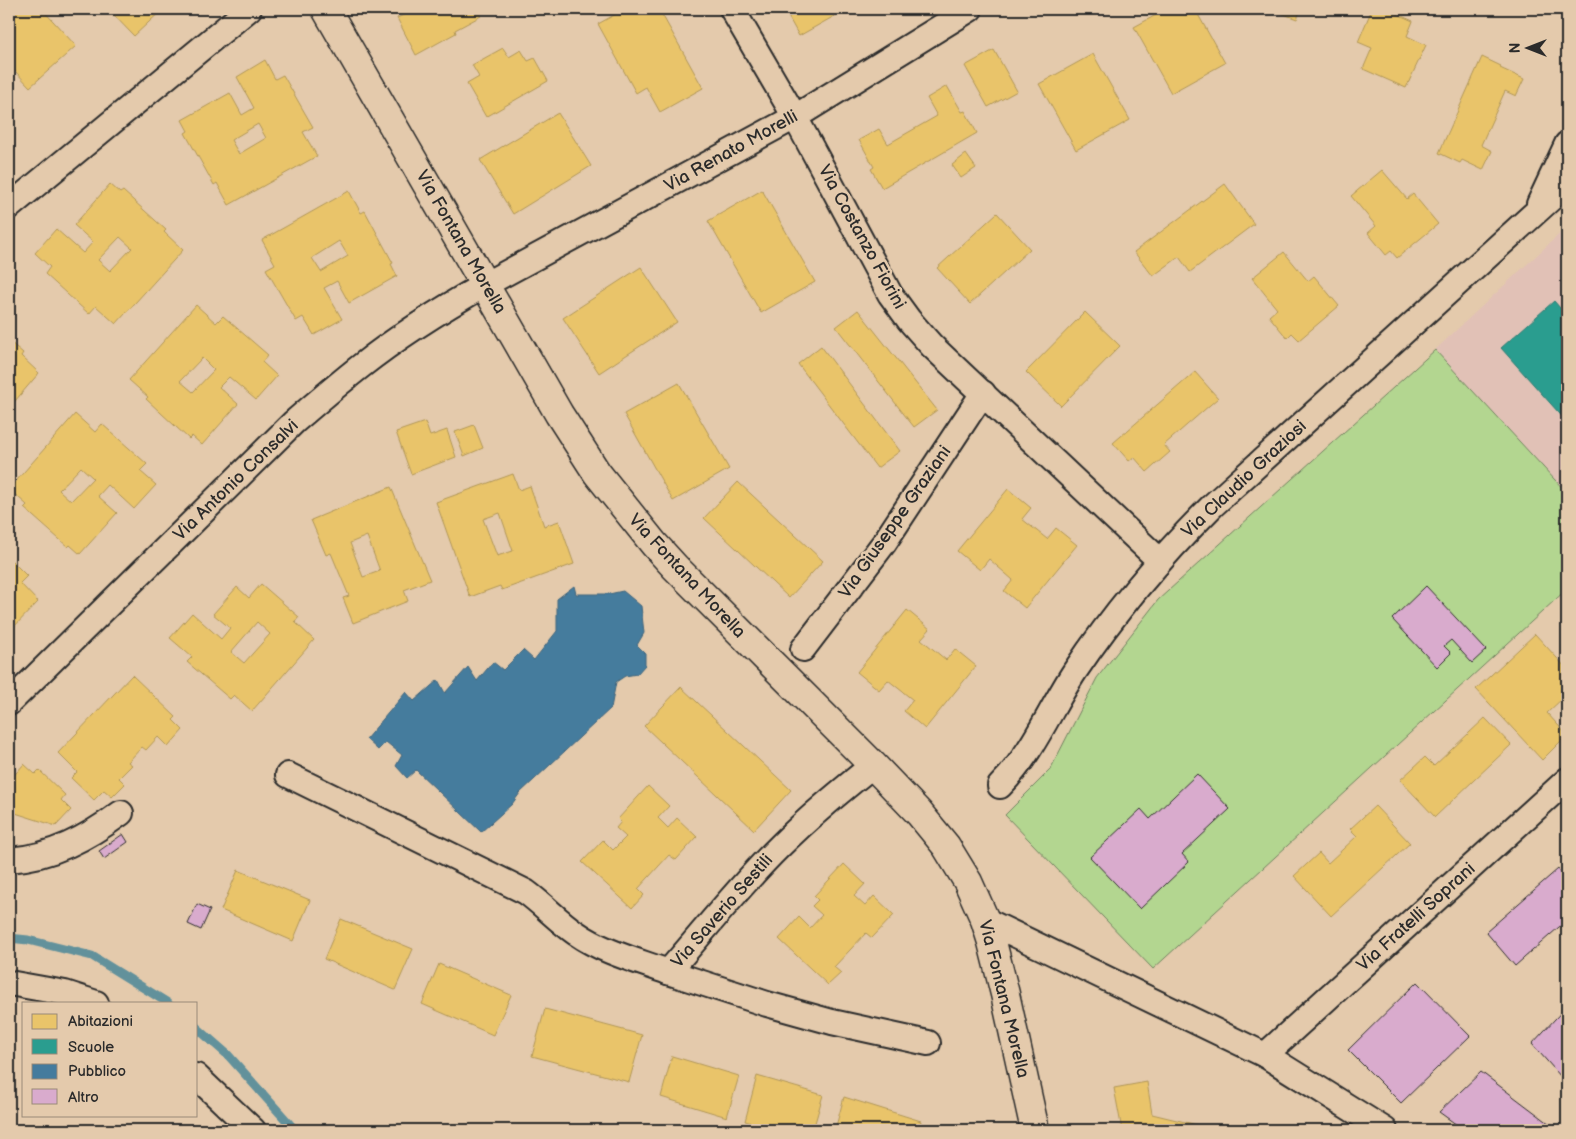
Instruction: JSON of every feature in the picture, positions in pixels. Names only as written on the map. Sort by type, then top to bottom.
[{"type":"street","points":[[9,207],[249,9]]},
{"type":"street","name":"Via Fontana Morella","points":[[326,9],[573,436],[617,500],[675,567],[873,764],[919,813],[946,846],[968,882],[985,920],[1005,994],[1035,1130]]},
{"type":"street","name":"Via Costanzo Fiorini","points":[[732,9],[795,117],[882,280],[898,306],[932,346],[1159,560]]},
{"type":"street","name":"Via Renato Morelli","points":[[486,284],[795,117],[970,9]]},
{"type":"street","points":[[1535,212],[1567,144]]},
{"type":"street","name":"Via Claudio Graziosi","points":[[1000,786],[1014,771],[1032,746],[1061,693],[1095,643],[1126,600],[1159,560],[1212,506],[1567,184]]},
{"type":"street","name":"Via Antonio Consalvi","points":[[9,702],[301,417],[342,381],[391,344],[448,306],[486,284]]},
{"type":"street","name":"Via Giuseppe Graziani","points":[[802,650],[884,543],[983,393]]},
{"type":"street","name":"Via Saverio Sestili","points":[[288,775],[526,892],[566,926],[587,940],[668,972],[779,847],[819,809],[873,764]]},
{"type":"street","name":"Via Fratelli Soprani","points":[[1265,1055],[1567,780]]},
{"type":"street","points":[[9,860],[35,857],[54,852],[89,835],[121,813]]},
{"type":"street","points":[[985,920],[1265,1055],[1385,1130]]},
{"type":"street","points":[[668,972],[767,1004],[832,1022],[928,1043]]},
{"type":"street","points":[[9,983],[65,992],[93,1002]]},
{"type":"street","points":[[198,1078],[253,1130]]},
{"type":"shaded area","points":[[1567,227],[1567,493],[1435,350]]},
{"type":"green space","points":[[1435,350],[1567,493],[1567,589],[1153,969],[1005,815],[1050,770],[1097,678],[1158,600]]},
{"type":"building: Abitazioni","points":[[9,9],[42,9],[76,46],[30,87],[14,70],[9,74]]},
{"type":"building: Abitazioni","points":[[108,9],[163,9],[134,36]]},
{"type":"building: Abitazioni","points":[[416,9],[477,9],[481,16],[455,30],[456,33],[416,55],[397,18]]},
{"type":"building: Abitazioni","points":[[625,9],[659,9],[703,88],[660,112],[646,87],[636,93],[598,24]]},
{"type":"building: Abitazioni","points":[[784,9],[847,9],[799,36]]},
{"type":"building: Abitazioni","points":[[1167,9],[1195,9],[1225,63],[1171,93],[1134,27]]},
{"type":"building: Abitazioni","points":[[1270,9],[1301,9],[1297,19]]},
{"type":"building: Abitazioni","points":[[1372,9],[1386,9],[1413,21],[1407,36],[1426,45],[1406,88],[1363,69],[1372,48],[1358,42]]},
{"type":"building: Abitazioni","points":[[503,48],[509,57],[521,50],[528,61],[535,58],[548,81],[486,117],[467,84],[479,77],[472,65]]},
{"type":"building: Abitazioni","points":[[994,50],[1017,91],[988,107],[965,66]]},
{"type":"building: Abitazioni","points":[[1093,54],[1130,120],[1076,150],[1039,84]]},
{"type":"building: Abitazioni","points":[[1482,57],[1524,79],[1516,96],[1505,91],[1481,145],[1492,151],[1483,170],[1462,160],[1460,163],[1439,153]]},
{"type":"building: Abitazioni","points":[[265,60],[275,79],[283,75],[313,127],[303,132],[317,156],[229,205],[217,183],[214,185],[185,133],[188,131],[182,120],[230,93],[242,115],[254,108],[237,77]],"holes":[[[258,124],[266,138],[239,154],[231,140]]]},
{"type":"building: Abitazioni","points":[[947,86],[962,112],[965,111],[977,133],[882,188],[871,169],[874,167],[859,140],[879,129],[888,144],[937,116],[927,98]]},
{"type":"building: Abitazioni","points":[[558,113],[591,166],[513,214],[480,160]]},
{"type":"building: Abitazioni","points":[[966,154],[976,168],[961,178],[952,165]]},
{"type":"building: Abitazioni","points":[[1382,170],[1407,199],[1413,194],[1438,224],[1397,258],[1391,251],[1386,255],[1368,233],[1376,226],[1351,196]]},
{"type":"building: Abitazioni","points":[[110,184],[120,193],[123,191],[166,230],[164,232],[183,250],[116,324],[96,306],[89,314],[45,274],[50,267],[35,253],[56,229],[83,253],[93,242],[74,225]],"holes":[[[120,237],[132,248],[110,271],[98,260]]]},
{"type":"building: Abitazioni","points":[[1225,184],[1254,224],[1190,272],[1179,257],[1153,276],[1134,252]]},
{"type":"building: Abitazioni","points":[[762,190],[815,282],[761,313],[708,221]]},
{"type":"building: Abitazioni","points":[[349,191],[361,213],[365,211],[393,263],[391,264],[397,276],[349,303],[337,281],[324,288],[342,319],[314,335],[303,317],[296,321],[266,269],[275,264],[262,240]],"holes":[[[339,241],[348,256],[321,272],[312,258]]]},
{"type":"building: Abitazioni","points":[[997,213],[1030,249],[970,304],[937,268]]},
{"type":"building: Abitazioni","points":[[1284,252],[1308,281],[1314,276],[1339,306],[1299,340],[1292,333],[1287,338],[1269,316],[1277,309],[1252,278]]},
{"type":"building: Abitazioni","points":[[641,267],[677,322],[599,373],[563,318]]},
{"type":"building: Abitazioni","points":[[196,305],[216,323],[223,316],[268,355],[262,362],[277,376],[256,400],[229,377],[219,387],[238,404],[202,445],[192,436],[189,439],[146,399],[148,397],[129,380]],"holes":[[[202,358],[214,370],[193,392],[180,381]]]},
{"type":"building: Abitazioni","points":[[858,310],[937,410],[914,427],[836,327]]},
{"type":"building: Abitazioni","points":[[1085,312],[1120,346],[1061,406],[1026,372]]},
{"type":"building: Abitazioni","points":[[9,341],[23,353],[21,356],[39,373],[9,408]]},
{"type":"building: Abitazioni","points":[[821,346],[900,451],[877,468],[798,364]]},
{"type":"building: Abitazioni","points":[[1195,372],[1218,398],[1164,445],[1170,452],[1147,472],[1134,457],[1129,461],[1113,443]]},
{"type":"building: Abitazioni","points":[[679,383],[729,469],[673,501],[624,414]]},
{"type":"building: Abitazioni","points":[[75,414],[95,432],[102,424],[147,464],[140,471],[156,485],[134,509],[108,485],[98,496],[117,513],[80,554],[70,545],[68,547],[24,508],[27,505],[9,489]],"holes":[[[81,467],[93,478],[71,501],[59,490]]]},
{"type":"building: Abitazioni","points":[[425,422],[430,436],[447,430],[456,457],[411,474],[396,432]]},
{"type":"building: Abitazioni","points":[[474,425],[483,448],[464,456],[455,432]]},
{"type":"building: Abitazioni","points":[[513,474],[519,490],[530,486],[544,526],[559,521],[574,564],[502,590],[500,586],[470,597],[436,502]],"holes":[[[500,513],[513,551],[497,556],[483,519]]]},
{"type":"building: Abitazioni","points":[[738,482],[823,561],[789,598],[704,518]]},
{"type":"building: Abitazioni","points":[[391,487],[430,580],[404,590],[408,601],[353,623],[343,598],[349,596],[331,553],[326,555],[311,520]],"holes":[[[367,536],[380,571],[363,577],[350,543]]]},
{"type":"building: Abitazioni","points":[[1008,489],[1031,508],[1022,519],[1047,539],[1056,528],[1077,545],[1025,608],[1004,591],[1013,580],[989,559],[980,570],[957,551]]},
{"type":"building: Abitazioni","points":[[9,558],[27,576],[20,583],[38,602],[9,632]]},
{"type":"building: Abitazioni","points":[[261,584],[299,617],[295,622],[314,640],[252,711],[234,695],[230,699],[187,662],[192,657],[170,638],[192,613],[221,639],[230,628],[213,614],[237,587],[249,598]],"holes":[[[257,622],[270,634],[244,663],[231,652]]]},
{"type":"building: Abitazioni","points":[[907,610],[930,629],[921,639],[946,660],[955,649],[976,666],[925,729],[904,711],[913,700],[888,680],[879,690],[857,672]]},
{"type":"building: Abitazioni","points":[[1535,634],[1567,669],[1567,702],[1563,698],[1547,713],[1567,735],[1542,760],[1476,689]]},
{"type":"building: Abitazioni","points":[[132,675],[176,717],[173,720],[183,730],[168,747],[158,737],[146,750],[142,747],[128,762],[132,765],[119,778],[125,784],[112,797],[104,790],[94,800],[71,778],[77,772],[58,753]]},
{"type":"building: Abitazioni","points":[[681,687],[791,790],[754,830],[644,726]]},
{"type":"building: Abitazioni","points":[[1485,718],[1511,745],[1435,817],[1400,780],[1425,757],[1434,766]]},
{"type":"building: Abitazioni","points":[[24,764],[35,774],[39,770],[65,795],[61,800],[71,810],[56,826],[9,811],[9,781]]},
{"type":"building: Abitazioni","points":[[648,786],[669,806],[658,818],[668,828],[677,818],[697,837],[676,860],[669,855],[638,889],[644,895],[632,908],[582,862],[603,840],[613,850],[626,837],[616,828],[621,822],[618,819]]},
{"type":"building: Abitazioni","points":[[1375,806],[1410,843],[1331,916],[1294,876],[1319,853],[1328,863],[1357,836],[1350,829]]},
{"type":"building: Abitazioni","points":[[844,864],[865,884],[854,896],[865,906],[874,896],[894,915],[872,938],[866,933],[834,967],[841,973],[828,985],[779,939],[799,917],[810,928],[822,915],[812,906],[818,900],[814,896]]},
{"type":"building: Abitazioni","points":[[238,870],[310,900],[293,941],[221,910]]},
{"type":"building: Abitazioni","points":[[341,919],[413,949],[395,990],[324,959]]},
{"type":"building: Abitazioni","points":[[439,964],[511,995],[493,1035],[422,1004]]},
{"type":"building: Abitazioni","points":[[545,1009],[642,1035],[629,1082],[532,1056]]},
{"type":"building: Abitazioni","points":[[672,1056],[739,1076],[727,1117],[661,1097]]},
{"type":"building: Abitazioni","points":[[757,1076],[823,1095],[813,1130],[777,1130],[745,1121]]},
{"type":"building: Abitazioni","points":[[1147,1082],[1152,1114],[1218,1130],[1122,1130],[1114,1088]]},
{"type":"building: Abitazioni","points":[[844,1097],[921,1121],[919,1130],[835,1130]]},
{"type":"building: Scuole","points":[[1554,301],[1567,316],[1567,422],[1501,348]]},
{"type":"building: Pubblico","points":[[574,586],[576,594],[609,594],[623,591],[641,606],[644,633],[637,645],[645,653],[645,665],[637,674],[625,676],[616,682],[611,708],[481,832],[416,770],[407,778],[396,766],[402,755],[386,742],[378,750],[366,739],[406,692],[414,701],[438,680],[445,693],[468,667],[477,681],[493,662],[503,670],[523,650],[534,660],[557,631],[557,599]]},
{"type":"building: Altro","points":[[1426,586],[1486,650],[1472,663],[1451,640],[1444,646],[1451,653],[1437,667],[1392,619]]},
{"type":"building: Altro","points":[[1197,774],[1230,809],[1182,854],[1189,862],[1140,909],[1090,857],[1141,809],[1150,819]]},
{"type":"building: Altro","points":[[123,834],[128,842],[104,859],[99,851]]},
{"type":"building: Altro","points":[[1558,869],[1567,880],[1567,920],[1515,966],[1486,932]]},
{"type":"building: Altro","points":[[197,904],[210,910],[201,930],[188,924]]},
{"type":"building: Altro","points":[[1417,982],[1470,1036],[1401,1103],[1348,1050]]},
{"type":"building: Altro","points":[[1567,1006],[1567,1074],[1562,1078],[1532,1044]]},
{"type":"building: Altro","points":[[1481,1072],[1558,1130],[1464,1130],[1439,1112]]},
{"type":"waterway","points":[[9,938],[28,940],[92,956],[166,1002]]},
{"type":"waterway","points":[[198,1029],[228,1055],[295,1130]]}]
